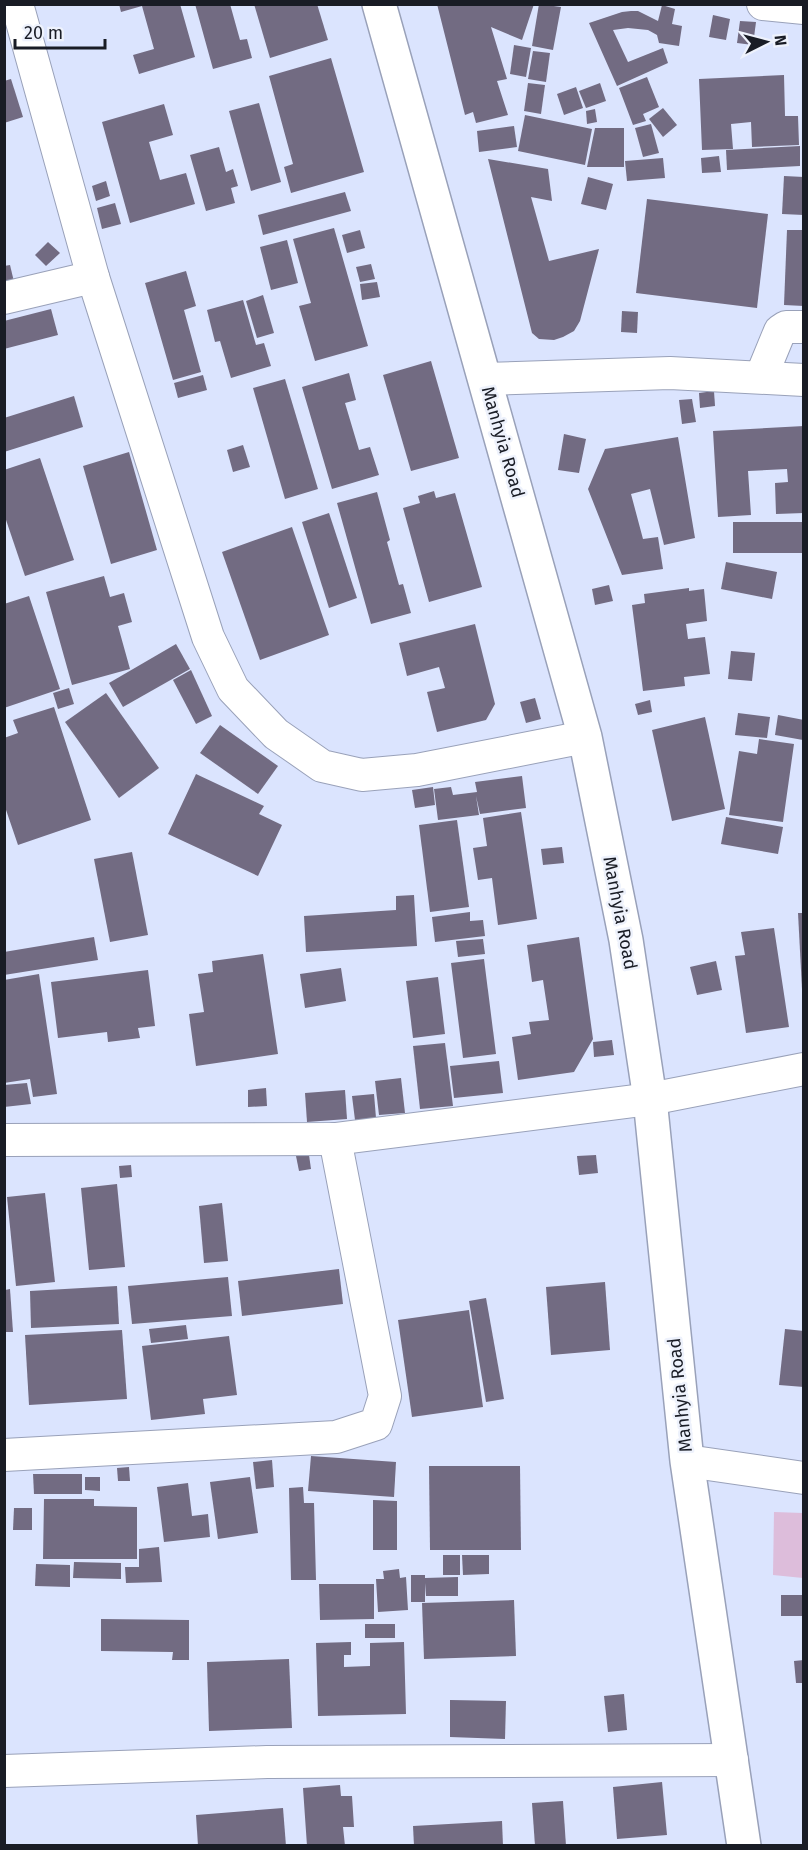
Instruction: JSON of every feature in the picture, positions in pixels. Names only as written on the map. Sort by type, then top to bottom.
[{"type":"main road","name":"Manhyia Road","points":[[379,4],[585,737],[626,940],[650,1099],[687,1461],[744,1845]]},
{"type":"street","points":[[17,4],[93,277],[208,637],[233,689],[276,734],[322,766],[362,775],[417,770],[585,737]]},
{"type":"street","points":[[763,4],[804,8]]},
{"type":"street","points":[[4,298],[93,277]]},
{"type":"street","points":[[761,377],[780,331],[786,327],[804,327]]},
{"type":"street","points":[[485,379],[670,373],[804,380]]},
{"type":"street","points":[[4,1140],[334,1139],[650,1099],[804,1069]]},
{"type":"street","points":[[4,1455],[336,1437],[376,1424],[385,1396],[334,1139]]},
{"type":"street","points":[[687,1461],[804,1478]]},
{"type":"street","points":[[4,1772],[267,1762],[732,1760]]},
{"type":"shaded area","points":[[774,1512],[803,1513],[803,1578],[773,1575]]},
{"type":"building","points":[[119,4],[180,4],[195,57],[139,74],[133,55],[154,49],[142,6],[121,12]]},
{"type":"building","points":[[195,4],[230,4],[240,40],[247,39],[252,58],[213,69]]},
{"type":"building","points":[[254,4],[317,4],[328,40],[270,58]]},
{"type":"building","points":[[437,4],[534,4],[522,40],[491,27],[507,79],[497,81],[508,115],[476,123],[473,112],[465,115]]},
{"type":"building","points":[[539,4],[561,7],[553,50],[532,46]]},
{"type":"building","points":[[662,5],[675,9],[672,24],[682,26],[679,46],[659,43],[657,35],[648,30],[628,28],[613,30],[628,62],[663,48],[668,63],[617,86],[589,23],[631,11],[638,11],[658,21]]},
{"type":"building","points":[[713,15],[730,19],[726,40],[709,37]]},
{"type":"building","points":[[740,21],[756,22],[753,45],[737,43]]},
{"type":"building","points":[[514,45],[531,48],[526,77],[510,74]]},
{"type":"building","points":[[533,51],[550,53],[546,82],[528,79]]},
{"type":"building","points":[[331,58],[364,172],[291,193],[284,167],[293,164],[269,76]]},
{"type":"building","points":[[784,75],[785,116],[798,116],[799,145],[752,147],[751,122],[731,124],[733,149],[702,150],[699,79]]},
{"type":"building","points":[[647,77],[659,107],[643,114],[646,121],[633,125],[619,88]]},
{"type":"building","points":[[11,79],[23,117],[4,123],[4,81]]},
{"type":"building","points":[[528,83],[545,85],[541,114],[524,111]]},
{"type":"building","points":[[600,83],[606,101],[586,108],[579,91]]},
{"type":"building","points":[[576,87],[583,108],[564,115],[557,94]]},
{"type":"building","points":[[259,103],[281,182],[251,191],[229,111]]},
{"type":"building","points":[[164,104],[173,135],[149,142],[160,180],[186,173],[195,204],[130,223],[102,122]]},
{"type":"building","points":[[663,108],[677,125],[663,137],[649,119]]},
{"type":"building","points":[[595,109],[597,122],[587,124],[586,111]]},
{"type":"building","points":[[525,115],[592,129],[585,165],[518,151]]},
{"type":"building","points":[[651,124],[659,153],[643,157],[635,128]]},
{"type":"building","points":[[514,126],[517,147],[479,152],[477,131]]},
{"type":"building","points":[[595,128],[624,128],[624,167],[587,167]]},
{"type":"building","points":[[800,146],[800,166],[727,170],[726,150]]},
{"type":"building","points":[[219,147],[226,172],[233,169],[238,186],[231,188],[235,203],[206,211],[190,155]]},
{"type":"building","points":[[719,156],[721,172],[702,173],[701,158]]},
{"type":"building","points":[[663,158],[665,178],[627,181],[625,161]]},
{"type":"building","points":[[488,159],[548,169],[552,201],[531,197],[549,261],[599,249],[580,321],[574,331],[563,337],[554,340],[539,339],[532,333]]},
{"type":"building","points":[[784,176],[804,177],[804,215],[782,214]]},
{"type":"building","points":[[588,177],[613,184],[606,210],[581,204]]},
{"type":"building","points":[[106,181],[110,196],[96,201],[92,186]]},
{"type":"building","points":[[345,192],[351,211],[263,235],[258,215]]},
{"type":"building","points":[[647,199],[768,214],[757,308],[636,293]]},
{"type":"building","points":[[115,203],[121,224],[102,229],[97,208]]},
{"type":"building","points":[[334,228],[368,346],[315,361],[299,306],[311,303],[293,239]]},
{"type":"building","points":[[360,230],[365,248],[347,253],[342,235]]},
{"type":"building","points":[[787,230],[804,230],[804,306],[784,305]]},
{"type":"building","points":[[287,240],[298,283],[271,290],[260,247]]},
{"type":"building","points":[[48,242],[60,253],[46,266],[35,255]]},
{"type":"building","points":[[371,264],[375,279],[360,282],[356,267]]},
{"type":"building","points":[[10,265],[15,286],[4,289],[4,266]]},
{"type":"building","points":[[186,271],[196,306],[184,310],[201,372],[173,380],[145,283]]},
{"type":"building","points":[[377,282],[380,297],[362,300],[360,284]]},
{"type":"building","points":[[263,295],[274,333],[257,338],[246,301]]},
{"type":"building","points":[[243,300],[256,345],[264,343],[271,366],[231,378],[220,341],[215,342],[207,310]]},
{"type":"building","points":[[51,309],[58,335],[4,349],[4,321]]},
{"type":"building","points":[[622,311],[638,312],[637,333],[621,332]]},
{"type":"building","points":[[431,361],[459,458],[411,471],[383,375]]},
{"type":"building","points":[[349,373],[356,400],[345,403],[359,450],[370,447],[379,475],[332,489],[302,387]]},
{"type":"building","points":[[203,375],[207,390],[178,398],[174,383]]},
{"type":"building","points":[[285,379],[318,489],[285,499],[253,388]]},
{"type":"building","points":[[714,391],[715,406],[700,408],[699,393]]},
{"type":"building","points":[[74,396],[83,427],[4,452],[4,418]]},
{"type":"building","points":[[692,399],[696,422],[682,424],[679,400]]},
{"type":"building","points":[[804,426],[804,513],[776,514],[775,483],[788,482],[787,469],[748,471],[751,515],[718,517],[713,431]]},
{"type":"building","points":[[564,434],[586,439],[579,473],[558,470]]},
{"type":"building","points":[[678,437],[695,538],[664,545],[650,489],[631,494],[643,539],[658,537],[663,569],[622,575],[588,489],[605,449]]},
{"type":"building","points":[[243,445],[250,467],[233,472],[227,450]]},
{"type":"building","points":[[129,452],[157,550],[111,564],[83,466]]},
{"type":"building","points":[[40,458],[74,560],[25,576],[4,514],[4,470]]},
{"type":"building","points":[[434,491],[436,498],[455,493],[482,587],[429,602],[403,508],[420,503],[418,496]]},
{"type":"building","points":[[377,492],[399,585],[403,584],[411,613],[371,624],[337,503]]},
{"type":"building","points":[[329,513],[357,598],[329,608],[302,522]]},
{"type":"building","points":[[733,522],[804,522],[804,553],[733,553]]},
{"type":"building","points":[[292,527],[329,635],[260,660],[222,552]]},
{"type":"building","points":[[726,562],[777,572],[772,599],[721,589]]},
{"type":"building","points":[[104,576],[110,597],[124,593],[132,622],[118,626],[130,669],[72,685],[46,592]]},
{"type":"building","points":[[609,585],[613,601],[595,605],[592,589]]},
{"type":"building","points":[[689,588],[689,591],[704,589],[707,621],[686,624],[688,639],[705,637],[710,674],[684,677],[685,686],[643,691],[632,605],[645,603],[644,594]]},
{"type":"building","points":[[29,596],[60,689],[4,708],[4,604]]},
{"type":"building","points":[[475,624],[495,704],[486,720],[437,732],[427,692],[445,688],[439,667],[407,676],[399,643]]},
{"type":"building","points":[[176,644],[190,669],[123,707],[109,683]]},
{"type":"building","points":[[731,651],[755,653],[752,681],[728,679]]},
{"type":"building","points":[[191,670],[212,716],[196,724],[173,680]]},
{"type":"building","points":[[69,688],[74,704],[58,709],[53,693]]},
{"type":"building","points":[[106,693],[159,768],[119,798],[65,722]]},
{"type":"building","points":[[535,698],[541,719],[526,723],[520,702]]},
{"type":"building","points":[[650,700],[652,712],[638,715],[635,704]]},
{"type":"building","points":[[54,707],[91,820],[18,845],[4,804],[4,738],[18,733],[13,720]]},
{"type":"building","points":[[738,713],[770,717],[767,738],[735,735]]},
{"type":"building","points":[[778,715],[804,720],[803,740],[775,735]]},
{"type":"building","points":[[705,717],[725,809],[672,821],[652,730]]},
{"type":"building","points":[[220,725],[278,766],[258,794],[200,753]]},
{"type":"building","points":[[759,739],[794,744],[783,822],[729,815],[739,751],[757,754]]},
{"type":"building","points":[[196,774],[264,806],[259,814],[282,825],[258,876],[168,834]]},
{"type":"building","points":[[522,776],[526,808],[480,814],[476,796],[479,815],[438,820],[434,789],[451,787],[453,795],[477,792],[475,782]]},
{"type":"building","points":[[433,787],[435,805],[415,808],[412,790]]},
{"type":"building","points":[[521,812],[537,919],[498,925],[492,878],[478,880],[473,848],[487,846],[483,818]]},
{"type":"building","points":[[726,817],[783,827],[778,854],[721,844]]},
{"type":"building","points":[[457,820],[469,907],[430,912],[419,825]]},
{"type":"building","points":[[562,847],[564,863],[543,865],[541,849]]},
{"type":"building","points":[[132,852],[148,935],[110,942],[94,859]]},
{"type":"building","points":[[414,895],[417,946],[306,952],[304,916],[396,910],[396,896]]},
{"type":"building","points":[[470,912],[470,921],[483,920],[485,936],[435,942],[432,917]]},
{"type":"building","points":[[798,913],[804,913],[804,989],[802,989]]},
{"type":"building","points":[[774,928],[789,1027],[746,1033],[735,956],[745,955],[741,932]]},
{"type":"building","points":[[94,937],[98,960],[4,975],[4,952]]},
{"type":"building","points":[[579,937],[593,1039],[574,1072],[518,1080],[512,1037],[531,1034],[529,1022],[549,1020],[543,980],[532,982],[527,945]]},
{"type":"building","points":[[483,939],[485,954],[458,957],[456,941]]},
{"type":"building","points":[[263,954],[278,1054],[196,1066],[189,1014],[204,1012],[198,974],[213,972],[212,961]]},
{"type":"building","points":[[484,959],[496,1054],[463,1058],[451,963]]},
{"type":"building","points":[[716,961],[722,990],[697,995],[690,967]]},
{"type":"building","points":[[341,968],[346,1001],[305,1008],[300,974]]},
{"type":"building","points":[[148,970],[155,1026],[138,1028],[140,1038],[108,1042],[107,1032],[58,1038],[51,982]]},
{"type":"building","points":[[39,974],[57,1094],[33,1097],[30,1079],[4,1083],[4,980]]},
{"type":"building","points":[[438,977],[445,1034],[413,1038],[406,981]]},
{"type":"building","points":[[612,1040],[614,1055],[594,1057],[593,1042]]},
{"type":"building","points":[[445,1043],[453,1106],[420,1109],[413,1046]]},
{"type":"building","points":[[499,1061],[503,1093],[454,1098],[450,1066]]},
{"type":"building","points":[[401,1078],[405,1113],[379,1115],[375,1081]]},
{"type":"building","points":[[27,1083],[31,1104],[4,1107],[4,1085]]},
{"type":"building","points":[[266,1088],[267,1106],[248,1107],[248,1090]]},
{"type":"building","points":[[345,1090],[347,1119],[307,1122],[305,1093]]},
{"type":"building","points":[[374,1094],[376,1118],[355,1120],[352,1096]]},
{"type":"building","points":[[309,1155],[311,1169],[299,1171],[296,1156]]},
{"type":"building","points":[[596,1155],[598,1173],[579,1175],[577,1156]]},
{"type":"building","points":[[131,1165],[132,1177],[120,1178],[119,1166]]},
{"type":"building","points":[[117,1184],[125,1267],[89,1270],[81,1188]]},
{"type":"building","points":[[45,1193],[55,1282],[16,1286],[7,1197]]},
{"type":"building","points":[[222,1203],[228,1261],[204,1263],[199,1206]]},
{"type":"building","points":[[339,1269],[343,1304],[242,1316],[238,1281]]},
{"type":"building","points":[[228,1277],[232,1316],[132,1324],[128,1286]]},
{"type":"building","points":[[605,1282],[610,1350],[551,1355],[546,1287]]},
{"type":"building","points":[[117,1286],[119,1324],[31,1328],[30,1291]]},
{"type":"building","points":[[10,1289],[13,1332],[5,1332],[5,1290]]},
{"type":"building","points":[[486,1298],[504,1399],[486,1402],[469,1301]]},
{"type":"building","points":[[469,1310],[483,1407],[412,1417],[398,1320]]},
{"type":"building","points":[[186,1325],[188,1339],[151,1343],[149,1329]]},
{"type":"building","points":[[785,1329],[804,1331],[804,1387],[779,1385]]},
{"type":"building","points":[[122,1330],[127,1399],[29,1405],[25,1335]]},
{"type":"building","points":[[229,1336],[237,1395],[203,1399],[205,1414],[151,1420],[142,1346]]},
{"type":"building","points":[[311,1456],[396,1462],[394,1497],[308,1491]]},
{"type":"building","points":[[272,1460],[274,1487],[256,1489],[253,1462]]},
{"type":"building","points":[[429,1466],[520,1466],[521,1550],[430,1550]]},
{"type":"building","points":[[129,1467],[130,1481],[118,1481],[117,1468]]},
{"type":"building","points":[[33,1474],[82,1474],[82,1494],[34,1494]]},
{"type":"building","points":[[85,1477],[100,1477],[100,1491],[85,1490]]},
{"type":"building","points":[[250,1477],[258,1533],[218,1539],[210,1482]]},
{"type":"building","points":[[188,1483],[192,1516],[208,1514],[210,1537],[164,1542],[157,1487]]},
{"type":"building","points":[[303,1487],[304,1503],[314,1503],[316,1580],[291,1580],[289,1488]]},
{"type":"building","points":[[44,1499],[94,1499],[94,1506],[137,1507],[137,1559],[43,1559]]},
{"type":"building","points":[[373,1500],[397,1501],[397,1550],[373,1550]]},
{"type":"building","points":[[14,1508],[32,1508],[32,1530],[13,1530]]},
{"type":"building","points":[[159,1547],[162,1582],[126,1583],[125,1567],[139,1567],[139,1549]]},
{"type":"building","points":[[443,1555],[460,1555],[460,1575],[443,1575]]},
{"type":"building","points":[[462,1555],[489,1555],[489,1574],[463,1575]]},
{"type":"building","points":[[74,1562],[121,1563],[121,1579],[73,1578]]},
{"type":"building","points":[[36,1564],[70,1565],[70,1587],[35,1586]]},
{"type":"building","points":[[399,1569],[400,1578],[406,1577],[408,1610],[378,1612],[376,1579],[384,1579],[383,1571]]},
{"type":"building","points":[[411,1575],[425,1575],[425,1578],[458,1577],[458,1596],[426,1596],[425,1583],[425,1602],[411,1602]]},
{"type":"building","points":[[319,1584],[374,1584],[374,1619],[320,1620]]},
{"type":"building","points":[[781,1595],[804,1595],[804,1616],[781,1616]]},
{"type":"building","points":[[514,1600],[516,1656],[424,1659],[422,1603]]},
{"type":"building","points":[[101,1619],[189,1620],[189,1660],[172,1660],[173,1652],[101,1651]]},
{"type":"building","points":[[365,1624],[395,1624],[395,1638],[365,1638]]},
{"type":"building","points":[[351,1642],[351,1655],[344,1655],[344,1667],[370,1666],[370,1643],[404,1642],[406,1714],[318,1716],[316,1643]]},
{"type":"building","points":[[289,1659],[292,1728],[209,1731],[207,1662]]},
{"type":"building","points":[[804,1660],[804,1683],[796,1683],[794,1661]]},
{"type":"building","points":[[624,1694],[627,1730],[608,1732],[604,1696]]},
{"type":"building","points":[[450,1700],[506,1701],[505,1739],[450,1737]]},
{"type":"building","points":[[662,1782],[667,1835],[617,1839],[613,1787]]},
{"type":"building","points":[[340,1785],[341,1796],[352,1796],[354,1827],[343,1827],[345,1846],[307,1846],[303,1788]]},
{"type":"building","points":[[563,1801],[566,1846],[535,1846],[532,1803]]},
{"type":"building","points":[[283,1808],[286,1846],[198,1846],[196,1815]]},
{"type":"building","points":[[502,1821],[503,1846],[414,1846],[413,1826]]}]
